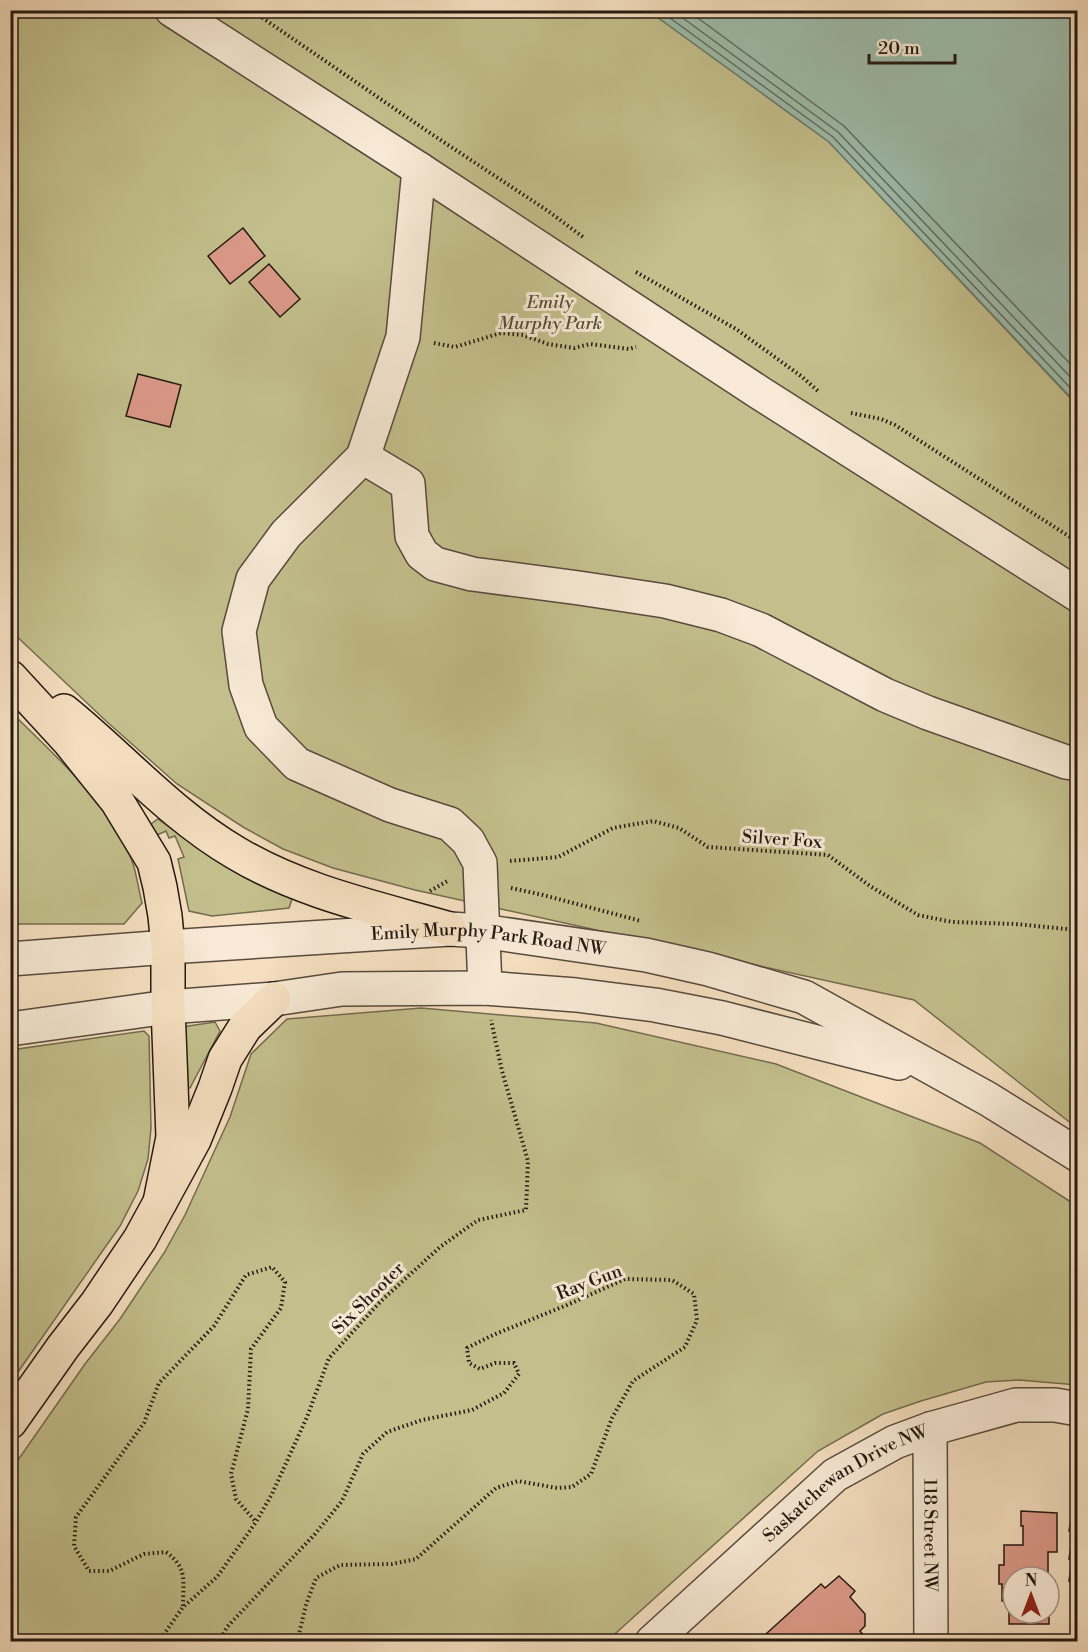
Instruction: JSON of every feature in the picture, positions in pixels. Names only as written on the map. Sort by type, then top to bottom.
[{"type":"main road","points":[[10,667],[81,725],[143,782],[187,818],[236,853],[320,892],[450,929]]},
{"type":"main road","points":[[10,677],[68,740],[117,801],[154,862],[165,916],[168,947],[168,1007],[174,1137],[160,1202]]},
{"type":"main road","points":[[10,1422],[97,1303],[140,1239],[194,1140],[225,1059],[245,1027],[274,999]]},
{"type":"street","points":[[172,10],[660,328],[1077,595]]},
{"type":"street","points":[[419,169],[403,337],[363,457],[286,534],[253,579],[239,631],[246,685],[261,727],[297,764],[390,805],[450,824],[468,841],[480,863],[485,988]]},
{"type":"street","points":[[363,457],[408,484],[412,536],[422,554],[435,564],[472,574],[654,599],[721,615],[761,630],[885,695],[1066,762],[1077,764]]},
{"type":"street","name":"Emily Murphy Park Road NW","points":[[11,959],[450,929],[482,931],[646,955],[708,969],[804,997],[988,1099],[1077,1155]]},
{"type":"street","name":"Emily Murphy Park Road NW","points":[[12,1028],[168,1007],[274,999],[342,989],[485,988],[576,995],[722,1018],[941,1074]]},
{"type":"street","name":"Saskatchewan Drive NW","points":[[652,1641],[836,1475],[895,1442],[930,1429],[1016,1406],[1055,1405],[1077,1409]]},
{"type":"street","name":"118 Street NW","points":[[930,1429],[931,1641]]},
{"type":"path","points":[[251,10],[548,211],[591,243]]},
{"type":"path","points":[[627,266],[735,329],[801,376],[823,395]]},
{"type":"path","points":[[403,337],[455,347],[501,333],[523,335],[548,344],[574,348],[590,344],[629,350],[651,341],[684,300]]},
{"type":"path","points":[[844,410],[881,419],[895,425],[1077,542]]},
{"type":"path","name":"Silver Fox","points":[[480,863],[558,857],[613,828],[652,821],[680,828],[708,847],[828,855],[870,886],[918,915],[952,922],[1016,924],[1077,932]]},
{"type":"path","name":"Six Shooter","points":[[152,1641],[162,1637],[183,1607],[217,1576],[256,1522],[272,1494],[307,1417],[329,1358],[380,1302],[441,1247],[478,1220],[526,1210],[528,1161],[502,1071],[485,988]]},
{"type":"path","points":[[183,1607],[183,1571],[177,1559],[166,1552],[144,1554],[109,1571],[89,1571],[74,1546],[76,1517],[144,1423],[159,1383],[214,1326],[246,1275],[272,1267],[285,1282],[281,1308],[251,1349],[248,1409],[231,1474],[236,1499],[256,1522]]},
{"type":"path","name":"Ray Gun","points":[[219,1641],[227,1627],[315,1534],[342,1501],[363,1454],[387,1432],[422,1420],[472,1410],[504,1393],[519,1374],[514,1363],[495,1363],[480,1369],[469,1363],[467,1348],[625,1279],[672,1280],[694,1294],[697,1320],[685,1347],[633,1381],[612,1418],[591,1474],[572,1487],[557,1488],[518,1481],[496,1488],[416,1559],[392,1564],[340,1565],[316,1578],[297,1641]]},
{"type":"green space","name":"Emily Murphy Park","points":[[10,11],[649,11],[829,142],[1077,405],[1077,1128],[914,1000],[415,890],[333,868],[283,849],[243,827],[177,784],[11,631]]},
{"type":"green space","points":[[10,711],[81,783],[113,824],[125,845],[134,867],[142,903],[124,924],[11,924]]},
{"type":"green space","points":[[158,819],[225,864],[292,899],[289,908],[212,916],[189,911],[178,859],[184,857],[175,836],[169,838],[166,831],[157,835],[151,824]]},
{"type":"green space","points":[[421,1008],[596,1023],[776,1064],[980,1143],[1077,1206],[1077,1385],[1019,1380],[986,1382],[883,1414],[818,1451],[607,1641],[11,1641],[11,1470],[85,1364],[120,1319],[164,1253],[185,1215],[230,1117],[251,1054],[287,1019]]},
{"type":"green space","points":[[215,1022],[220,1031],[190,1088],[179,1087],[175,1028]]},
{"type":"green space","points":[[144,1031],[149,1036],[151,1128],[148,1159],[138,1191],[120,1226],[11,1382],[11,1050]]},
{"type":"water","points":[[649,11],[1077,11],[1077,404],[829,142]]},
{"type":"building","points":[[243,228],[265,256],[230,284],[208,256]]},
{"type":"building","points":[[269,264],[300,299],[280,317],[249,282]]},
{"type":"building","points":[[138,374],[181,385],[170,427],[126,416]]},
{"type":"building","points":[[1076,1495],[1078,1496],[1078,1582],[1069,1581],[1073,1532],[1069,1531]]},
{"type":"building","points":[[1021,1511],[1057,1513],[1057,1552],[1048,1552],[1048,1565],[1004,1565],[1004,1545],[1023,1545],[1023,1526],[1021,1526]]},
{"type":"building","points":[[999,1565],[1001,1565],[1001,1584],[999,1584]]},
{"type":"building","points":[[839,1576],[855,1591],[850,1597],[865,1614],[865,1626],[860,1631],[867,1639],[864,1642],[774,1642],[766,1634],[821,1584],[825,1588]]}]
